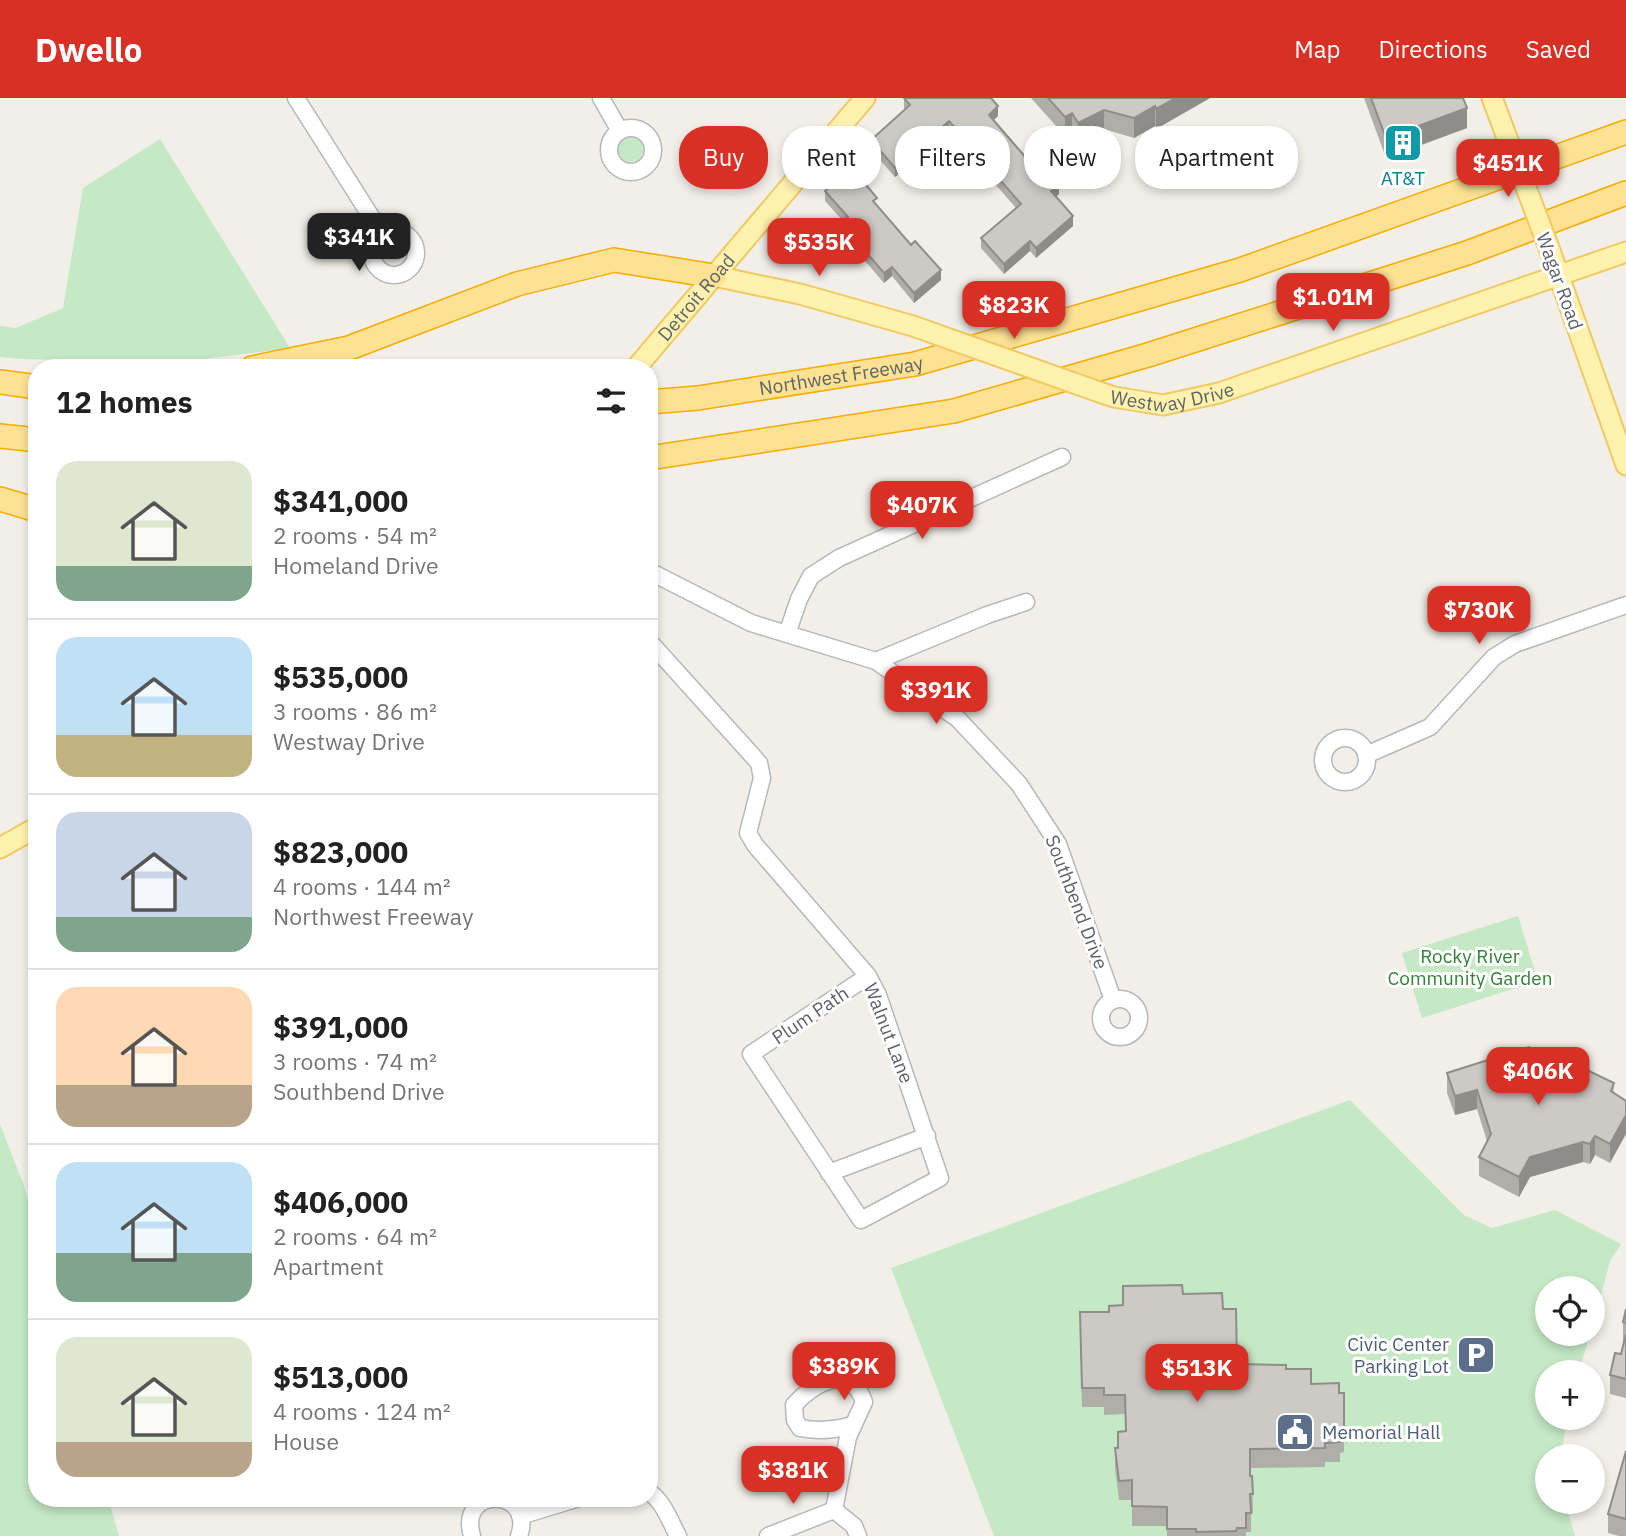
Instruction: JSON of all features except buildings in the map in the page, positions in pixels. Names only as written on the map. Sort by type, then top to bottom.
[{"type":"highway","name":"Northwest Freeway","points":[[658,401],[698,398],[915,364],[1240,270],[1626,132]]},
{"type":"highway","points":[[658,456],[954,411],[1148,355],[1467,253],[1626,192]]},
{"type":"highway","points":[[296,359],[349,348],[517,284],[614,260],[714,276]]},
{"type":"highway","points":[[0,381],[28,379]]},
{"type":"highway","points":[[0,381],[28,386]]},
{"type":"highway","points":[[0,436],[28,439]]},
{"type":"highway","points":[[0,499],[28,507]]},
{"type":"main road","name":"Detroit Road","points":[[644,359],[865,98]]},
{"type":"main road","name":"Wagar Road","points":[[1492,98],[1626,465]]},
{"type":"main road","name":"Westway Drive","points":[[714,276],[800,294],[913,326],[1114,397],[1163,405],[1219,393],[1626,252]]},
{"type":"main road","points":[[0,848],[28,832]]},
{"type":"street","points":[[296,98],[382,234]]},
{"type":"street","points":[[601,98],[620,131]]},
{"type":"street","points":[[787,634],[799,599],[811,576],[839,558],[1062,457]]},
{"type":"street","name":"Southbend Drive","points":[[658,576],[751,623],[876,661],[958,719],[1019,784],[1058,844],[1113,1000]]},
{"type":"street","points":[[876,661],[987,615],[1026,602]]},
{"type":"street","points":[[1366,755],[1430,727],[1494,657],[1515,644],[1626,605]]},
{"type":"street","name":"Walnut Lane","points":[[658,651],[759,763],[762,778],[748,833],[755,845],[868,976],[878,995],[940,1178],[861,1220],[751,1055]]},
{"type":"street","name":"Plum Path","points":[[751,1055],[868,976]]},
{"type":"street","points":[[829,1173],[927,1136]]},
{"type":"street","points":[[834,1510],[848,1437],[853,1425]]},
{"type":"street","points":[[658,1503],[678,1536]]},
{"type":"street","points":[[472,1536],[469,1526],[476,1507]]},
{"type":"street","points":[[515,1507],[522,1525],[519,1536]]},
{"type":"street","points":[[520,1516],[550,1507]]},
{"type":"street","points":[[768,1536],[834,1510]]},
{"type":"street","points":[[834,1510],[854,1526],[858,1536]]},
{"type":"green space","points":[[631,136],[640,140],[644,149],[640,158],[631,162],[622,158],[618,149],[622,140]]},
{"type":"green space","points":[[160,139],[290,348],[205,359],[0,357],[0,326],[16,328],[63,308],[83,188]]},
{"type":"green space","name":"Rocky River Community Garden","points":[[1518,916],[1538,981],[1422,1018],[1402,953]]},
{"type":"green space","points":[[1350,1100],[1464,1215],[1492,1228],[1555,1210],[1621,1244],[1610,1261],[1605,1280],[1605,1276],[1535,1276],[1535,1346],[1587,1346],[1582,1360],[1535,1360],[1535,1430],[1565,1430],[1563,1444],[1535,1444],[1535,1514],[1569,1514],[1575,1536],[994,1536],[891,1268]]},
{"type":"green space","points":[[0,1124],[28,1200],[28,1507],[111,1507],[119,1536],[0,1536]]},
{"type":"place","name":"AT&T","points":[[1403,143]]},
{"type":"place","name":"Civic Center Parking Lot","points":[[1476,1355]]},
{"type":"place","name":"Memorial Hall","points":[[1295,1432]]}]
